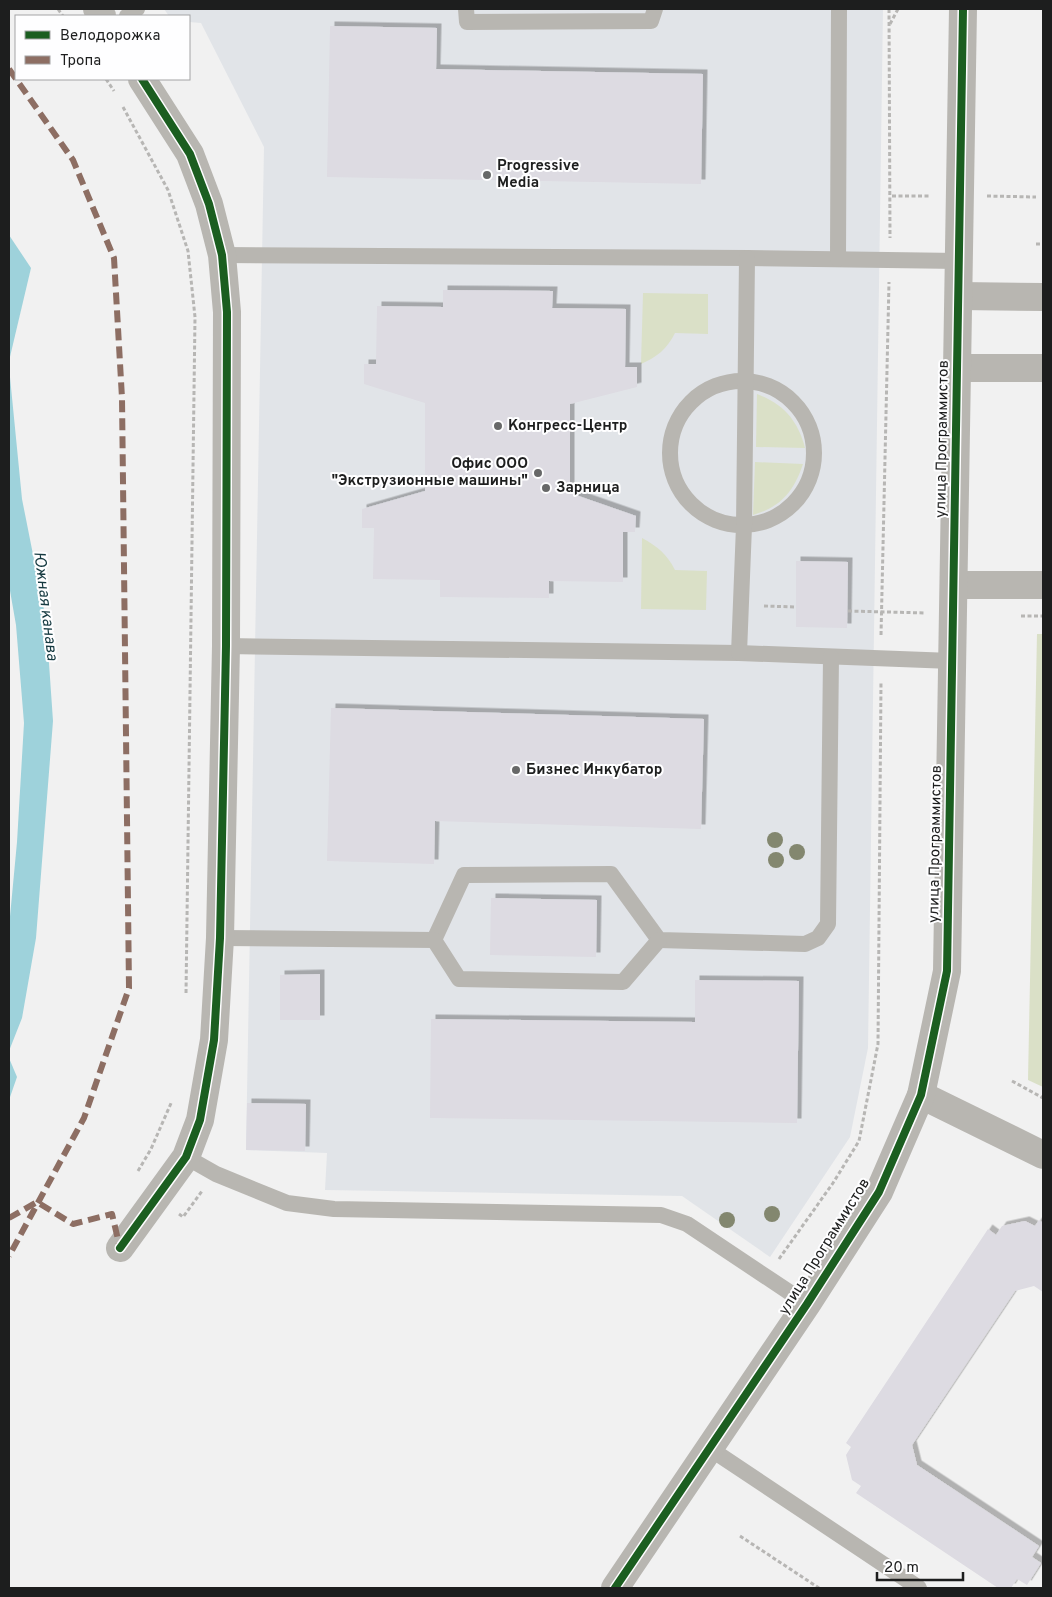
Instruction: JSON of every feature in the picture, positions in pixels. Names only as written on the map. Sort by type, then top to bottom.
[{"type":"street","name":"улица Программистов","points":[[615,1588],[879,1192],[921,1095],[947,970],[963,9]]},
{"type":"street","points":[[120,1248],[186,1157],[200,1120],[214,1040],[220,938],[226,646],[227,312],[222,255],[209,204],[190,154],[143,80]]},
{"type":"street","points":[[959,296],[1043,298]]},
{"type":"street","points":[[958,368],[1043,368]]},
{"type":"street","points":[[954,585],[1043,585]]},
{"type":"street","points":[[921,1095],[1043,1155]]},
{"type":"lane","points":[[466,9],[468,22],[651,21],[655,9]]},
{"type":"lane","points":[[838,259],[839,9]]},
{"type":"lane","points":[[222,255],[959,261]]},
{"type":"lane","points":[[739,653],[744,526],[747,258]]},
{"type":"lane","points":[[745,380],[772,387],[795,403],[810,427],[815,454],[810,482],[794,505],[771,521],[744,526],[715,522],[691,506],[675,481],[669,452],[675,424],[692,400],[716,385],[745,380]]},
{"type":"lane","points":[[226,646],[739,653],[952,661]]},
{"type":"lane","points":[[659,940],[805,944],[818,938],[828,924],[831,657]]},
{"type":"lane","points":[[434,940],[464,874],[611,874],[659,940]]},
{"type":"lane","points":[[220,938],[434,940]]},
{"type":"lane","points":[[434,940],[459,979],[623,982],[659,940]]},
{"type":"lane","points":[[186,1157],[216,1174],[287,1203],[325,1208],[661,1215],[687,1224],[806,1304]]},
{"type":"lane","points":[[709,1448],[920,1588]]},
{"type":"path","points":[[888,26],[898,9]]},
{"type":"path","points":[[107,80],[168,190],[188,251],[195,317],[186,999]]},
{"type":"path","points":[[1036,244],[1043,244]]},
{"type":"path","points":[[741,606],[796,606]]},
{"type":"path","points":[[848,611],[881,612]]},
{"type":"path","points":[[1012,1082],[1043,1098]]},
{"type":"path","points":[[174,1098],[151,1149],[130,1184],[182,1217],[202,1191],[210,1189]]},
{"type":"path","points":[[740,1536],[819,1588]]},
{"type":"shaded area","points":[[164,9],[883,9],[868,1048],[850,1137],[770,1257],[682,1196],[325,1190],[327,1153],[246,1150],[264,147],[201,23],[190,22],[190,15],[168,15]]},
{"type":"green space","points":[[643,293],[708,294],[708,334],[675,333],[669,344],[661,352],[641,364]]},
{"type":"green space","points":[[757,394],[782,408],[794,422],[805,448],[756,447]]},
{"type":"green space","points":[[755,462],[803,464],[791,490],[785,497],[763,512],[753,515]]},
{"type":"green space","points":[[642,538],[661,551],[669,559],[675,570],[707,571],[706,610],[641,609]]},
{"type":"green space","points":[[1037,634],[1043,634],[1043,1087],[1028,1080]]},
{"type":"water","points":[[9,235],[31,268],[9,361]]},
{"type":"water","points":[[9,367],[22,499],[46,620],[53,721],[36,938],[22,1018],[9,1051],[9,927],[17,842],[24,723],[16,625],[9,585]]},
{"type":"water","points":[[9,1058],[17,1077],[9,1100]]},
{"type":"building","points":[[330,26],[437,28],[436,69],[703,74],[701,184],[327,177]]},
{"type":"building","name":"Конгресс-Центр","points":[[443,290],[553,291],[552,308],[626,309],[625,367],[637,367],[637,387],[570,404],[570,493],[636,516],[635,532],[623,532],[623,582],[549,581],[549,598],[440,597],[440,580],[373,579],[374,528],[362,528],[362,509],[425,491],[425,403],[364,384],[364,364],[376,364],[377,306],[443,307]]},
{"type":"building","points":[[796,561],[848,562],[847,628],[796,627]]},
{"type":"building","name":"Бизнес Инкубатор","points":[[331,708],[704,719],[701,829],[435,821],[434,864],[327,861]]},
{"type":"building","points":[[491,898],[597,900],[596,957],[490,955]]},
{"type":"building","points":[[320,974],[320,1020],[280,1020],[280,975]]},
{"type":"building","points":[[695,980],[799,981],[797,1123],[430,1118],[431,1019],[695,1022]]},
{"type":"building","points":[[247,1103],[306,1104],[305,1151],[246,1150]]},
{"type":"building","points":[[1039,1220],[1043,1223],[1043,1292],[1034,1286],[1015,1291],[912,1445],[917,1465],[1039,1546],[1032,1557],[1041,1563],[1027,1585],[1017,1579],[1011,1588],[998,1588],[856,1493],[861,1486],[852,1480],[846,1455],[851,1447],[846,1443],[988,1229],[996,1235],[1002,1226],[1025,1221],[1035,1226]]},
{"type":"marked path","points":[[9,69],[15,78]]},
{"type":"marked path","points":[[9,1256],[84,1118],[129,988],[122,398],[114,258],[73,160],[17,80]]},
{"type":"marked path","points":[[9,1218],[37,1202],[73,1224],[112,1214],[120,1248]]},
{"type":"cycle path","points":[[615,1588],[807,1304],[879,1192],[921,1095],[947,971],[963,9]]},
{"type":"cycle path","points":[[120,1248],[186,1157],[200,1120],[214,1040],[220,938],[226,646],[227,312],[222,255],[209,204],[190,154],[143,80]]},
{"type":"place","name":"Progressive Media","points":[[487,175]]},
{"type":"place","name":"Конгресс-Центр","points":[[498,426]]},
{"type":"place","name":"Офис ООО \"Экструзионные машины\"","points":[[538,473]]},
{"type":"place","name":"Зарница","points":[[546,488]]},
{"type":"place","name":"Бизнес Инкубатор","points":[[516,770]]},
{"type":"water label","name":"Южная канава","points":[[45,606]]}]
